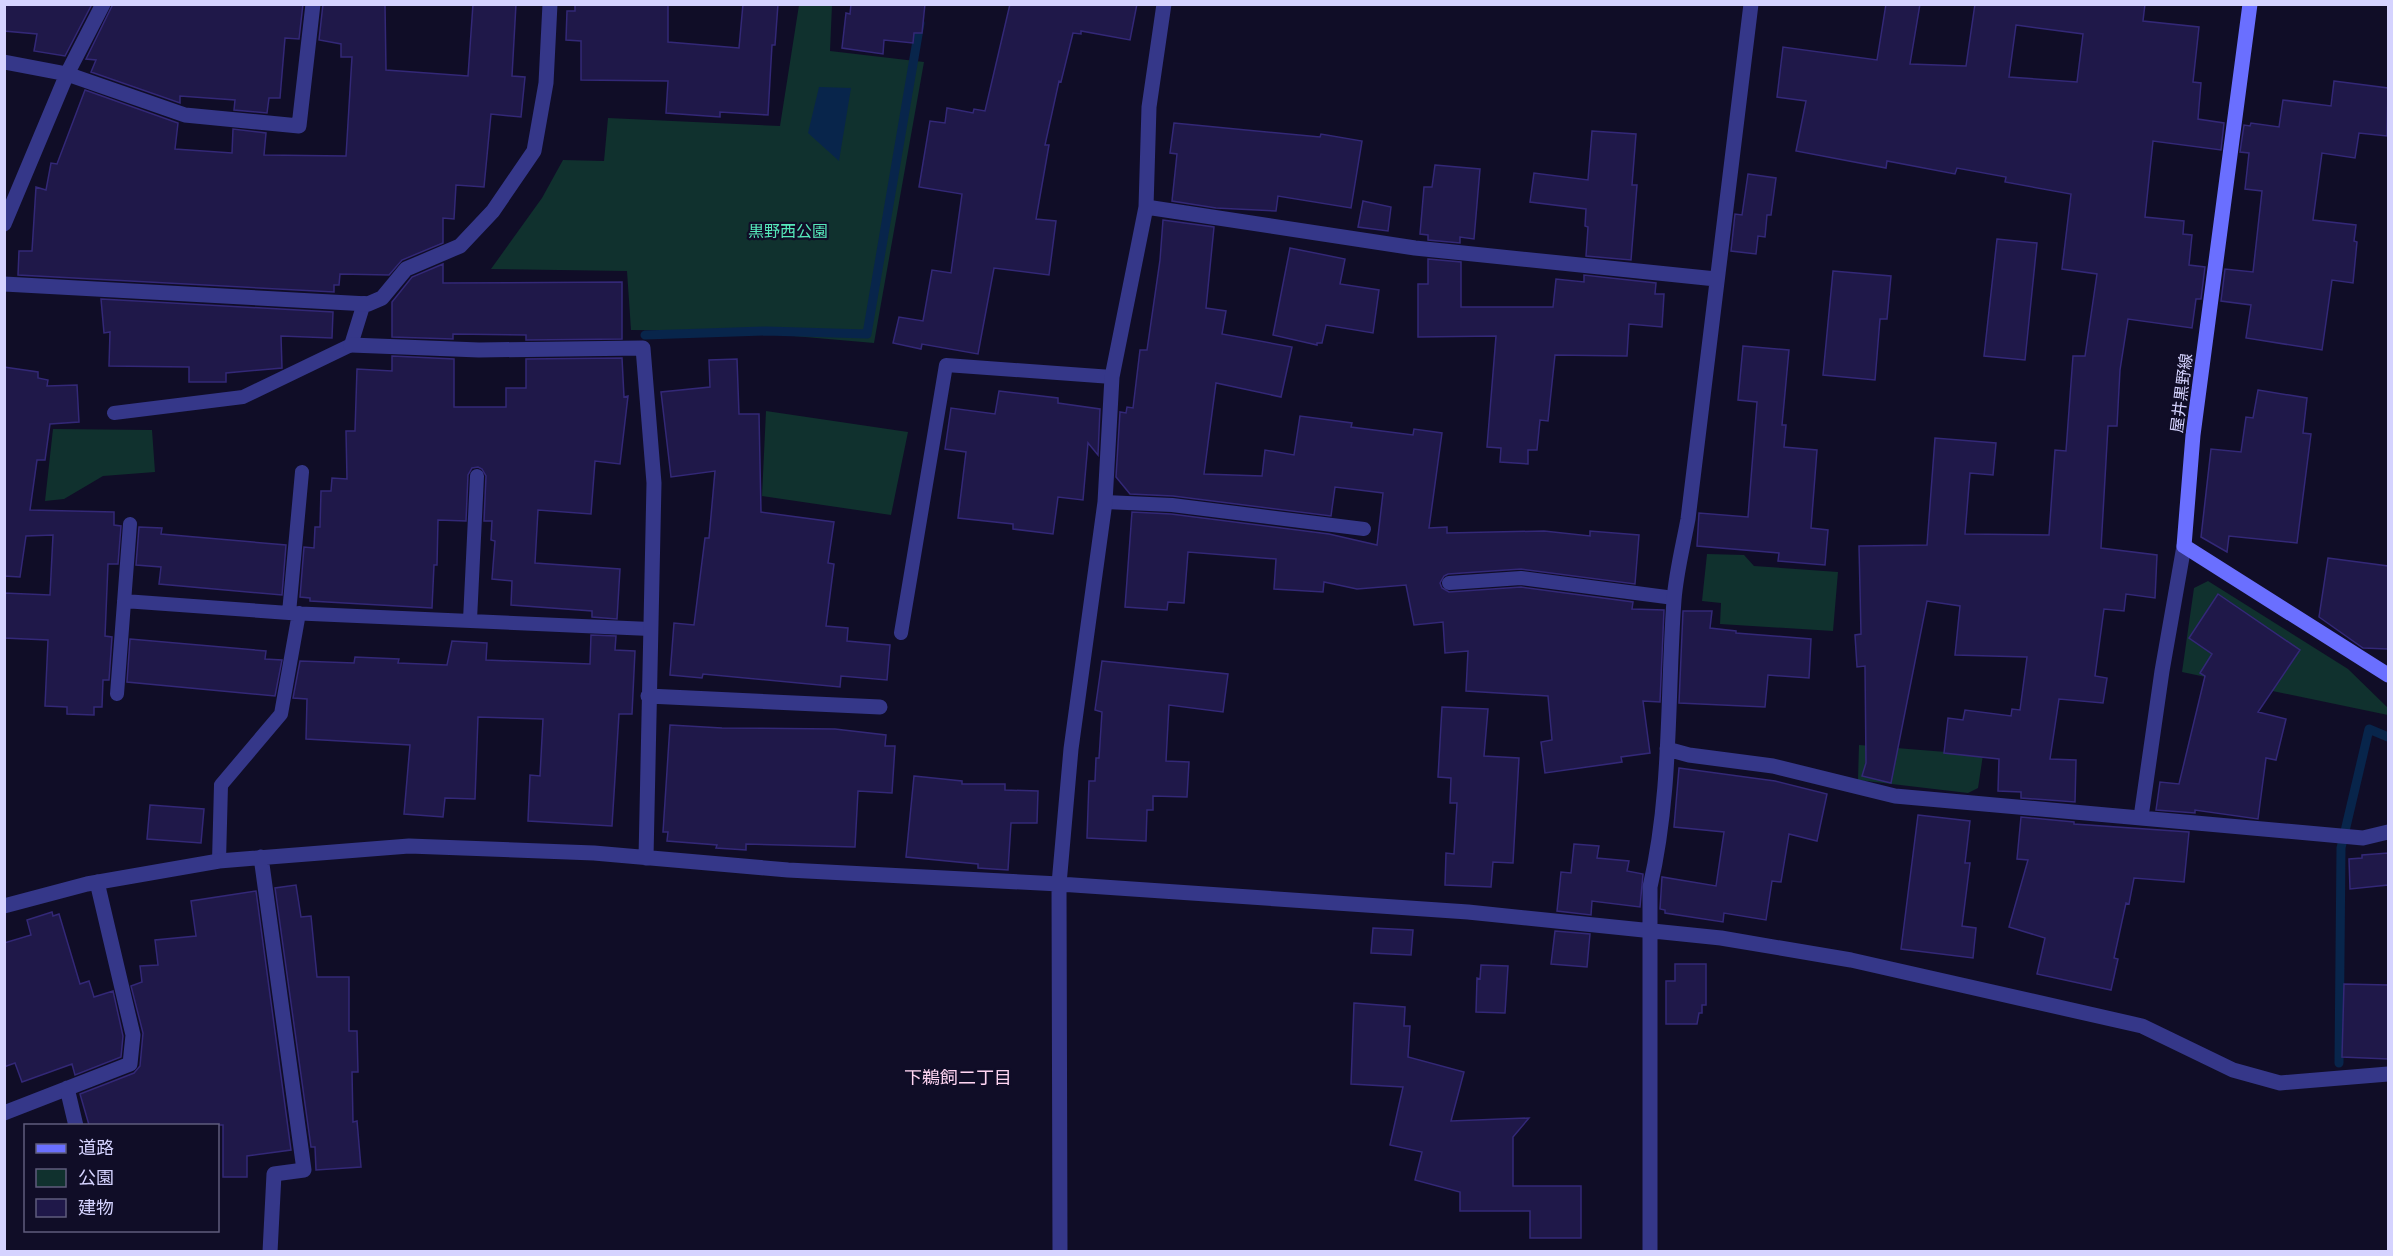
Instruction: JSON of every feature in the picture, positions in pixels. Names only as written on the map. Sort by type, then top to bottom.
[{"type":"main road","name":"屋井黒野線","points":[[2184,546],[2193,435],[2250,4]]},
{"type":"main road","points":[[2184,546],[2388,675]]},
{"type":"street","points":[[4,224],[67,74],[103,4]]},
{"type":"street","points":[[4,62],[67,74],[185,116],[299,126],[313,4]]},
{"type":"street","points":[[4,284],[368,304],[382,298],[406,269],[460,246],[493,212],[534,151],[546,83],[550,4]]},
{"type":"street","points":[[1060,1251],[1059,884],[1071,750],[1106,502],[1112,377],[1146,207],[1149,107],[1164,4]]},
{"type":"street","points":[[1649,1250],[1652,932],[1650,887],[1658,855],[1667,749],[1674,598],[1688,519],[1751,4]]},
{"type":"street","points":[[1146,207],[1415,248],[1716,279]]},
{"type":"street","points":[[351,345],[479,350],[643,348],[654,483],[646,858]]},
{"type":"street","points":[[2141,817],[2162,671],[2184,546]]},
{"type":"street","points":[[648,696],[880,707]]},
{"type":"street","points":[[1667,749],[1689,755],[1773,766],[1895,796],[2363,838],[2388,832]]},
{"type":"street","points":[[4,906],[97,882],[219,861],[409,846],[594,853],[788,870],[1059,884],[1468,912],[1721,938],[1851,960],[2142,1026],[2233,1070],[2280,1083],[2388,1074]]},
{"type":"street","points":[[261,857],[304,1170],[274,1174],[270,1251]]},
{"type":"street","points":[[4,1113],[130,1064],[133,1035],[97,882]]},
{"type":"street","points":[[67,1088],[76,1124]]},
{"type":"lane","points":[[114,413],[243,397],[351,345],[364,303]]},
{"type":"lane","points":[[901,633],[946,365],[1112,377]]},
{"type":"lane","points":[[219,861],[221,784],[281,714],[294,613],[302,472]]},
{"type":"lane","points":[[470,620],[477,476]]},
{"type":"lane","points":[[1106,502],[1172,505],[1364,528]]},
{"type":"lane","points":[[117,694],[130,524]]},
{"type":"lane","points":[[1449,583],[1521,578],[1674,598]]},
{"type":"lane","points":[[124,601],[294,613],[650,629]]},
{"type":"green space","name":"黒野西公園","points":[[799,5],[832,5],[830,51],[924,62],[874,343],[737,331],[631,330],[627,271],[491,269],[542,198],[563,160],[604,161],[608,118],[780,126]]},
{"type":"green space","points":[[766,411],[908,432],[891,515],[762,496]]},
{"type":"green space","points":[[53,429],[152,430],[155,472],[103,476],[64,499],[45,501]]},
{"type":"green space","points":[[1707,554],[1744,555],[1754,566],[1838,572],[1833,631],[1720,624],[1721,603],[1702,601]]},
{"type":"green space","points":[[2208,581],[2348,669],[2388,708],[2388,715],[2182,672],[2194,588]]},
{"type":"green space","points":[[1859,745],[1983,755],[1978,788],[1968,793],[1858,780]]},
{"type":"water","points":[[819,87],[851,88],[839,161],[808,133]]},
{"type":"building","points":[[4,4],[92,4],[65,56],[34,51],[37,34],[4,31]]},
{"type":"building","points":[[113,4],[303,4],[299,39],[285,38],[280,98],[269,98],[267,113],[234,110],[235,100],[180,96],[180,103],[91,72],[96,60],[86,59]]},
{"type":"building","points":[[323,4],[385,4],[386,70],[468,76],[473,4],[516,4],[512,76],[525,77],[521,117],[491,114],[484,187],[456,185],[454,219],[443,218],[443,243],[402,260],[389,275],[340,274],[339,285],[334,285],[334,292],[18,275],[19,251],[32,251],[36,187],[46,190],[51,163],[57,164],[85,90],[178,123],[175,149],[232,153],[233,129],[266,133],[264,155],[346,156],[352,57],[341,57],[341,44],[319,40]]},
{"type":"building","points":[[575,4],[668,4],[668,42],[739,48],[743,4],[778,4],[775,45],[772,45],[768,115],[720,112],[720,117],[666,113],[668,81],[581,80],[581,41],[566,40],[567,11],[575,11]]},
{"type":"building","points":[[851,4],[925,4],[922,33],[914,33],[913,43],[884,40],[883,54],[842,48],[846,13],[850,14]]},
{"type":"building","points":[[1010,4],[1137,4],[1130,40],[1081,31],[1081,34],[1073,33],[1061,82],[1059,81],[1045,145],[1049,145],[1036,219],[1056,221],[1049,275],[994,268],[978,354],[922,344],[921,349],[893,343],[899,317],[923,321],[932,270],[951,273],[962,194],[919,187],[930,121],[945,123],[947,108],[973,113],[974,109],[985,111]]},
{"type":"building","points":[[1886,4],[1920,4],[1910,64],[1966,66],[1975,4],[2145,4],[2143,21],[2199,27],[2193,82],[2201,83],[2198,119],[2224,123],[2221,150],[2153,141],[2145,217],[2184,221],[2183,234],[2192,235],[2189,265],[2205,267],[2201,299],[2196,299],[2192,328],[2128,319],[2120,370],[2117,426],[2108,426],[2101,548],[2157,555],[2155,598],[2126,594],[2124,611],[2104,609],[2095,676],[2107,678],[2103,703],[2059,699],[2050,759],[2076,760],[2075,802],[2021,798],[2021,792],[1998,791],[1999,759],[1944,753],[1948,718],[1963,720],[1965,710],[2011,716],[2012,709],[2020,710],[2027,657],[1955,655],[1960,606],[1927,601],[1891,783],[1862,776],[1866,763],[1865,666],[1857,667],[1855,635],[1861,634],[1859,546],[1927,545],[1935,438],[1996,443],[1993,475],[1970,473],[1965,534],[2049,535],[2055,450],[2066,451],[2073,356],[2085,356],[2097,274],[2062,269],[2071,194],[2005,182],[2006,177],[1957,168],[1955,174],[1887,161],[1886,168],[1796,151],[1806,101],[1777,97],[1783,47],[1877,60]],"holes":[[[2016,25],[2083,34],[2077,82],[2009,77]]]},
{"type":"building","points":[[2334,81],[2388,88],[2387,136],[2359,133],[2355,158],[2322,153],[2313,220],[2356,225],[2354,241],[2357,242],[2353,283],[2332,280],[2322,350],[2246,338],[2251,305],[2221,301],[2225,269],[2253,272],[2262,191],[2245,189],[2249,153],[2240,152],[2244,125],[2250,126],[2251,123],[2279,127],[2283,100],[2331,106]]},
{"type":"building","points":[[1174,123],[1320,137],[1321,134],[1362,141],[1351,208],[1278,196],[1276,211],[1216,208],[1172,201],[1177,154],[1170,153]]},
{"type":"building","points":[[1592,131],[1636,134],[1632,185],[1637,185],[1631,260],[1586,256],[1588,227],[1585,226],[1586,209],[1530,202],[1534,173],[1588,180]]},
{"type":"building","points":[[1435,165],[1480,169],[1474,239],[1460,237],[1460,243],[1428,240],[1428,235],[1420,234],[1424,187],[1432,187]]},
{"type":"building","points":[[1748,174],[1776,178],[1771,215],[1767,215],[1765,237],[1758,236],[1756,254],[1731,251],[1735,214],[1742,215]]},
{"type":"building","points":[[1363,201],[1391,207],[1388,231],[1358,227]]},
{"type":"building","points":[[1163,220],[1214,227],[1206,308],[1226,311],[1222,334],[1292,347],[1281,397],[1216,383],[1204,474],[1262,476],[1265,450],[1294,455],[1300,416],[1352,423],[1351,427],[1413,435],[1414,429],[1442,433],[1429,528],[1447,527],[1447,533],[1544,531],[1590,536],[1590,531],[1639,535],[1635,584],[1521,569],[1448,574],[1440,583],[1442,588],[1449,592],[1521,587],[1633,602],[1632,609],[1664,610],[1660,702],[1643,701],[1650,753],[1621,757],[1622,762],[1545,773],[1541,742],[1552,740],[1548,696],[1466,691],[1468,651],[1445,653],[1443,622],[1414,625],[1406,585],[1357,589],[1324,582],[1323,592],[1274,589],[1276,559],[1188,552],[1184,603],[1168,602],[1167,610],[1125,607],[1132,512],[1171,514],[1329,534],[1377,545],[1383,493],[1335,487],[1331,516],[1173,496],[1130,494],[1116,477],[1120,412],[1126,413],[1127,407],[1133,408],[1140,350],[1147,350],[1160,260]]},
{"type":"building","points":[[1997,239],[2037,243],[2025,360],[1984,356]]},
{"type":"building","points":[[1290,248],[1345,259],[1340,284],[1379,290],[1373,333],[1326,325],[1322,343],[1317,343],[1317,345],[1273,335]]},
{"type":"building","points":[[1428,259],[1461,262],[1461,307],[1553,307],[1556,279],[1584,282],[1584,275],[1656,283],[1655,294],[1664,294],[1662,327],[1629,324],[1627,356],[1555,355],[1548,421],[1540,420],[1537,450],[1528,450],[1528,464],[1500,462],[1501,448],[1487,447],[1496,336],[1418,337],[1418,284],[1428,284]]},
{"type":"building","points":[[443,264],[443,283],[622,282],[622,339],[526,340],[526,335],[453,334],[453,339],[392,337],[392,302],[412,277]]},
{"type":"building","points":[[1833,271],[1891,276],[1887,319],[1880,319],[1875,380],[1823,375]]},
{"type":"building","points":[[101,299],[333,312],[332,338],[281,336],[282,368],[226,373],[226,382],[189,382],[189,367],[109,366],[110,332],[104,333]]},
{"type":"building","points":[[1743,346],[1789,350],[1782,425],[1786,425],[1784,447],[1817,450],[1811,528],[1828,530],[1825,565],[1778,561],[1779,553],[1697,546],[1699,513],[1748,517],[1757,402],[1738,400]]},
{"type":"building","points":[[392,356],[454,359],[454,407],[506,407],[506,388],[526,388],[526,359],[622,358],[624,397],[628,396],[620,464],[595,461],[591,514],[538,510],[535,563],[620,569],[617,619],[592,617],[592,611],[511,605],[512,581],[492,579],[495,541],[491,540],[492,521],[484,521],[486,476],[478,467],[472,468],[468,475],[466,521],[438,520],[437,565],[434,565],[432,608],[310,601],[310,598],[300,597],[304,547],[314,548],[315,527],[320,527],[321,491],[331,491],[332,478],[347,479],[346,431],[355,431],[357,369],[392,371]]},
{"type":"building","points":[[737,359],[739,414],[759,414],[761,512],[834,522],[828,563],[834,564],[826,626],[848,628],[847,641],[890,645],[887,680],[841,676],[840,687],[703,674],[702,678],[670,675],[674,623],[694,625],[705,538],[709,538],[715,471],[671,477],[661,392],[710,387],[709,360]]},
{"type":"building","points":[[4,367],[38,372],[38,378],[48,380],[47,386],[77,385],[79,422],[50,424],[45,460],[37,460],[30,510],[114,512],[114,525],[121,526],[118,564],[108,564],[105,636],[112,637],[109,680],[103,680],[102,707],[94,707],[94,715],[67,714],[67,707],[45,706],[48,640],[4,638],[4,593],[50,595],[53,535],[26,536],[20,577],[4,576]]},
{"type":"building","points":[[2258,390],[2307,398],[2303,433],[2311,434],[2297,543],[2229,536],[2227,552],[2201,537],[2211,449],[2241,452],[2246,417],[2253,418]]},
{"type":"building","points":[[999,391],[1058,398],[1058,403],[1100,409],[1098,455],[1088,443],[1083,500],[1058,497],[1053,534],[1013,529],[1013,524],[958,518],[966,452],[945,449],[951,408],[995,414]]},
{"type":"building","points":[[139,527],[162,528],[161,534],[286,545],[282,595],[159,584],[161,567],[136,565]]},
{"type":"building","points":[[2328,558],[2388,566],[2388,649],[2363,648],[2319,617]]},
{"type":"building","points":[[2218,594],[2300,650],[2258,712],[2286,719],[2276,760],[2266,758],[2258,819],[2195,810],[2195,813],[2156,810],[2160,782],[2179,784],[2205,676],[2200,673],[2212,654],[2189,638]]},
{"type":"building","points":[[1683,611],[1712,611],[1710,628],[1736,631],[1736,633],[1811,639],[1809,678],[1768,675],[1765,707],[1679,703]]},
{"type":"building","points":[[591,635],[616,636],[615,650],[635,651],[632,714],[619,714],[612,826],[528,821],[530,775],[540,776],[543,719],[478,717],[475,799],[445,798],[443,817],[404,814],[410,745],[306,739],[307,699],[293,698],[300,661],[354,663],[355,657],[399,659],[398,663],[447,665],[452,641],[487,643],[486,660],[590,664]]},
{"type":"building","points":[[130,639],[266,651],[265,659],[282,660],[275,696],[127,682]]},
{"type":"building","points":[[1102,661],[1228,674],[1223,712],[1169,705],[1166,761],[1189,762],[1187,797],[1153,796],[1153,810],[1147,810],[1146,841],[1087,838],[1089,781],[1095,781],[1096,758],[1099,758],[1102,712],[1095,710]]},
{"type":"building","points":[[1442,707],[1488,709],[1484,756],[1519,758],[1513,863],[1493,862],[1491,887],[1445,885],[1446,853],[1454,854],[1457,803],[1450,803],[1451,778],[1438,777]]},
{"type":"building","points":[[670,725],[835,729],[886,735],[885,746],[895,746],[892,793],[858,791],[855,847],[746,844],[746,850],[667,841],[668,832],[663,832]]},
{"type":"building","points":[[1679,768],[1775,781],[1827,794],[1817,841],[1789,834],[1781,882],[1772,881],[1766,920],[1724,913],[1723,922],[1665,913],[1665,910],[1660,909],[1662,877],[1716,886],[1724,832],[1674,827]]},
{"type":"building","points":[[914,776],[962,781],[962,784],[1005,784],[1005,790],[1038,791],[1037,823],[1011,823],[1008,870],[978,868],[978,864],[906,857]]},
{"type":"building","points":[[150,805],[204,809],[201,843],[147,839]]},
{"type":"building","points":[[1918,815],[1970,821],[1965,863],[1970,863],[1962,926],[1976,928],[1973,958],[1901,949]]},
{"type":"building","points":[[2021,817],[2074,822],[2074,824],[2189,832],[2184,882],[2134,878],[2114,958],[2118,959],[2111,990],[2037,974],[2045,938],[2009,927],[2028,860],[2017,859]]},
{"type":"building","points":[[1574,844],[1599,846],[1597,858],[1629,861],[1627,871],[1643,874],[1640,907],[1592,901],[1591,915],[1557,911],[1561,872],[1571,873]]},
{"type":"building","points":[[2388,853],[2388,885],[2350,889],[2349,859],[2362,858],[2362,855]]},
{"type":"building","points":[[296,885],[301,917],[311,916],[317,977],[349,977],[349,1031],[357,1031],[358,1072],[352,1072],[353,1122],[357,1121],[361,1167],[316,1170],[315,1147],[311,1147],[275,888]]},
{"type":"building","points":[[256,891],[291,1150],[247,1156],[247,1177],[223,1177],[223,1125],[89,1124],[80,1094],[134,1073],[140,1066],[143,1033],[131,986],[142,982],[140,966],[158,965],[155,940],[196,936],[191,901]]},
{"type":"building","points":[[52,912],[53,916],[59,914],[80,984],[89,981],[94,997],[113,991],[123,1036],[121,1057],[75,1075],[72,1064],[22,1082],[15,1063],[4,1067],[4,943],[31,935],[27,920]]},
{"type":"building","points":[[1373,928],[1413,930],[1411,955],[1371,953]]},
{"type":"building","points":[[1555,931],[1590,934],[1587,967],[1551,964]]},
{"type":"building","points":[[1675,964],[1706,964],[1706,1005],[1702,1005],[1702,1013],[1699,1013],[1697,1024],[1666,1024],[1666,981],[1675,981]]},
{"type":"building","points":[[1481,965],[1508,966],[1505,1013],[1476,1012],[1477,978],[1480,979]]},
{"type":"building","points":[[2344,984],[2388,985],[2388,1059],[2342,1057]]},
{"type":"building","points":[[1354,1003],[1405,1007],[1404,1026],[1410,1026],[1408,1057],[1464,1072],[1451,1121],[1529,1118],[1513,1137],[1513,1186],[1581,1186],[1581,1238],[1530,1238],[1530,1211],[1460,1211],[1460,1192],[1415,1180],[1422,1152],[1390,1145],[1403,1087],[1351,1084]]},
{"type":"waterway","points":[[645,335],[766,331],[867,334],[920,23]]},
{"type":"waterway","points":[[2339,1063],[2341,848],[2369,729],[2388,737]]},
{"type":"district","name":"下鵜飼二丁目","points":[[958,1077]]}]
